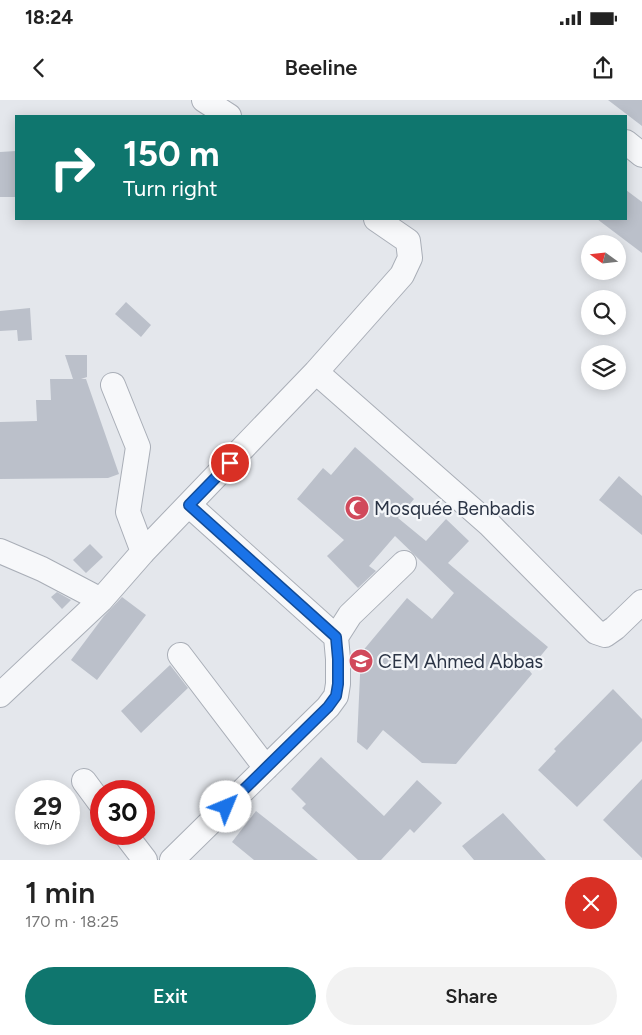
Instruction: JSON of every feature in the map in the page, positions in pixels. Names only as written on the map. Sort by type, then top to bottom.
[{"type":"street","points":[[204,100],[227,115]]},
{"type":"street","points":[[627,143],[642,155]]},
{"type":"street","points":[[0,695],[101,600],[143,552],[316,372],[402,275],[410,258],[408,241],[377,220]]},
{"type":"street","points":[[316,372],[490,524],[596,632],[605,635],[642,602]]},
{"type":"street","points":[[113,386],[138,447],[128,512],[143,552]]},
{"type":"street","points":[[189,505],[336,637]]},
{"type":"street","points":[[0,551],[101,600]]},
{"type":"street","points":[[172,860],[328,707],[336,696],[338,659],[336,637],[350,615],[404,563]]},
{"type":"street","points":[[180,655],[266,768]]},
{"type":"street","points":[[84,781],[90,789]]},
{"type":"street","points":[[133,845],[145,860]]},
{"type":"building","points":[[608,100],[642,100],[642,126]]},
{"type":"building","points":[[15,151],[15,197],[0,197],[0,152]]},
{"type":"building","points":[[627,191],[642,202],[642,253],[626,241],[626,235],[618,235],[598,220],[627,220]]},
{"type":"building","points":[[126,302],[151,325],[141,337],[115,314]]},
{"type":"building","points":[[30,308],[32,340],[18,341],[17,330],[0,331],[0,311]]},
{"type":"building","points":[[65,355],[87,355],[87,377],[81,379],[86,379],[119,474],[108,478],[0,479],[0,422],[37,421],[36,400],[51,400],[50,379],[73,379]]},
{"type":"building","points":[[355,447],[414,499],[398,518],[426,541],[446,519],[469,541],[448,563],[548,647],[529,670],[532,674],[456,764],[422,763],[383,730],[367,750],[357,742],[361,653],[407,598],[432,619],[454,593],[395,536],[369,566],[376,571],[358,588],[327,556],[344,540],[297,499],[323,468],[331,475]]},
{"type":"building","points":[[619,476],[642,496],[642,535],[599,500]]},
{"type":"building","points":[[90,544],[103,557],[86,573],[73,560]]},
{"type":"building","points":[[57,592],[71,600],[62,609],[51,597]]},
{"type":"building","points":[[122,597],[146,615],[97,680],[71,660],[104,616]]},
{"type":"building","points":[[170,665],[188,688],[141,733],[121,711]]},
{"type":"building","points":[[613,689],[642,719],[642,741],[577,807],[538,770],[556,751],[554,749]]},
{"type":"building","points":[[321,757],[384,816],[417,780],[442,803],[414,833],[410,829],[381,860],[358,860],[302,808],[306,804],[291,789]]},
{"type":"building","points":[[642,779],[642,858],[603,820]]},
{"type":"building","points":[[256,811],[318,860],[254,860],[232,842]]},
{"type":"building","points":[[503,813],[546,860],[474,860],[462,846]]},
{"type":"place","name":"Mosquée Benbadis","points":[[357,508]]},
{"type":"place","name":"CEM Ahmed Abbas","points":[[361,661]]},
{"type":"route","points":[[226,807],[328,707],[336,696],[338,684],[336,637],[189,505],[230,463]]}]
